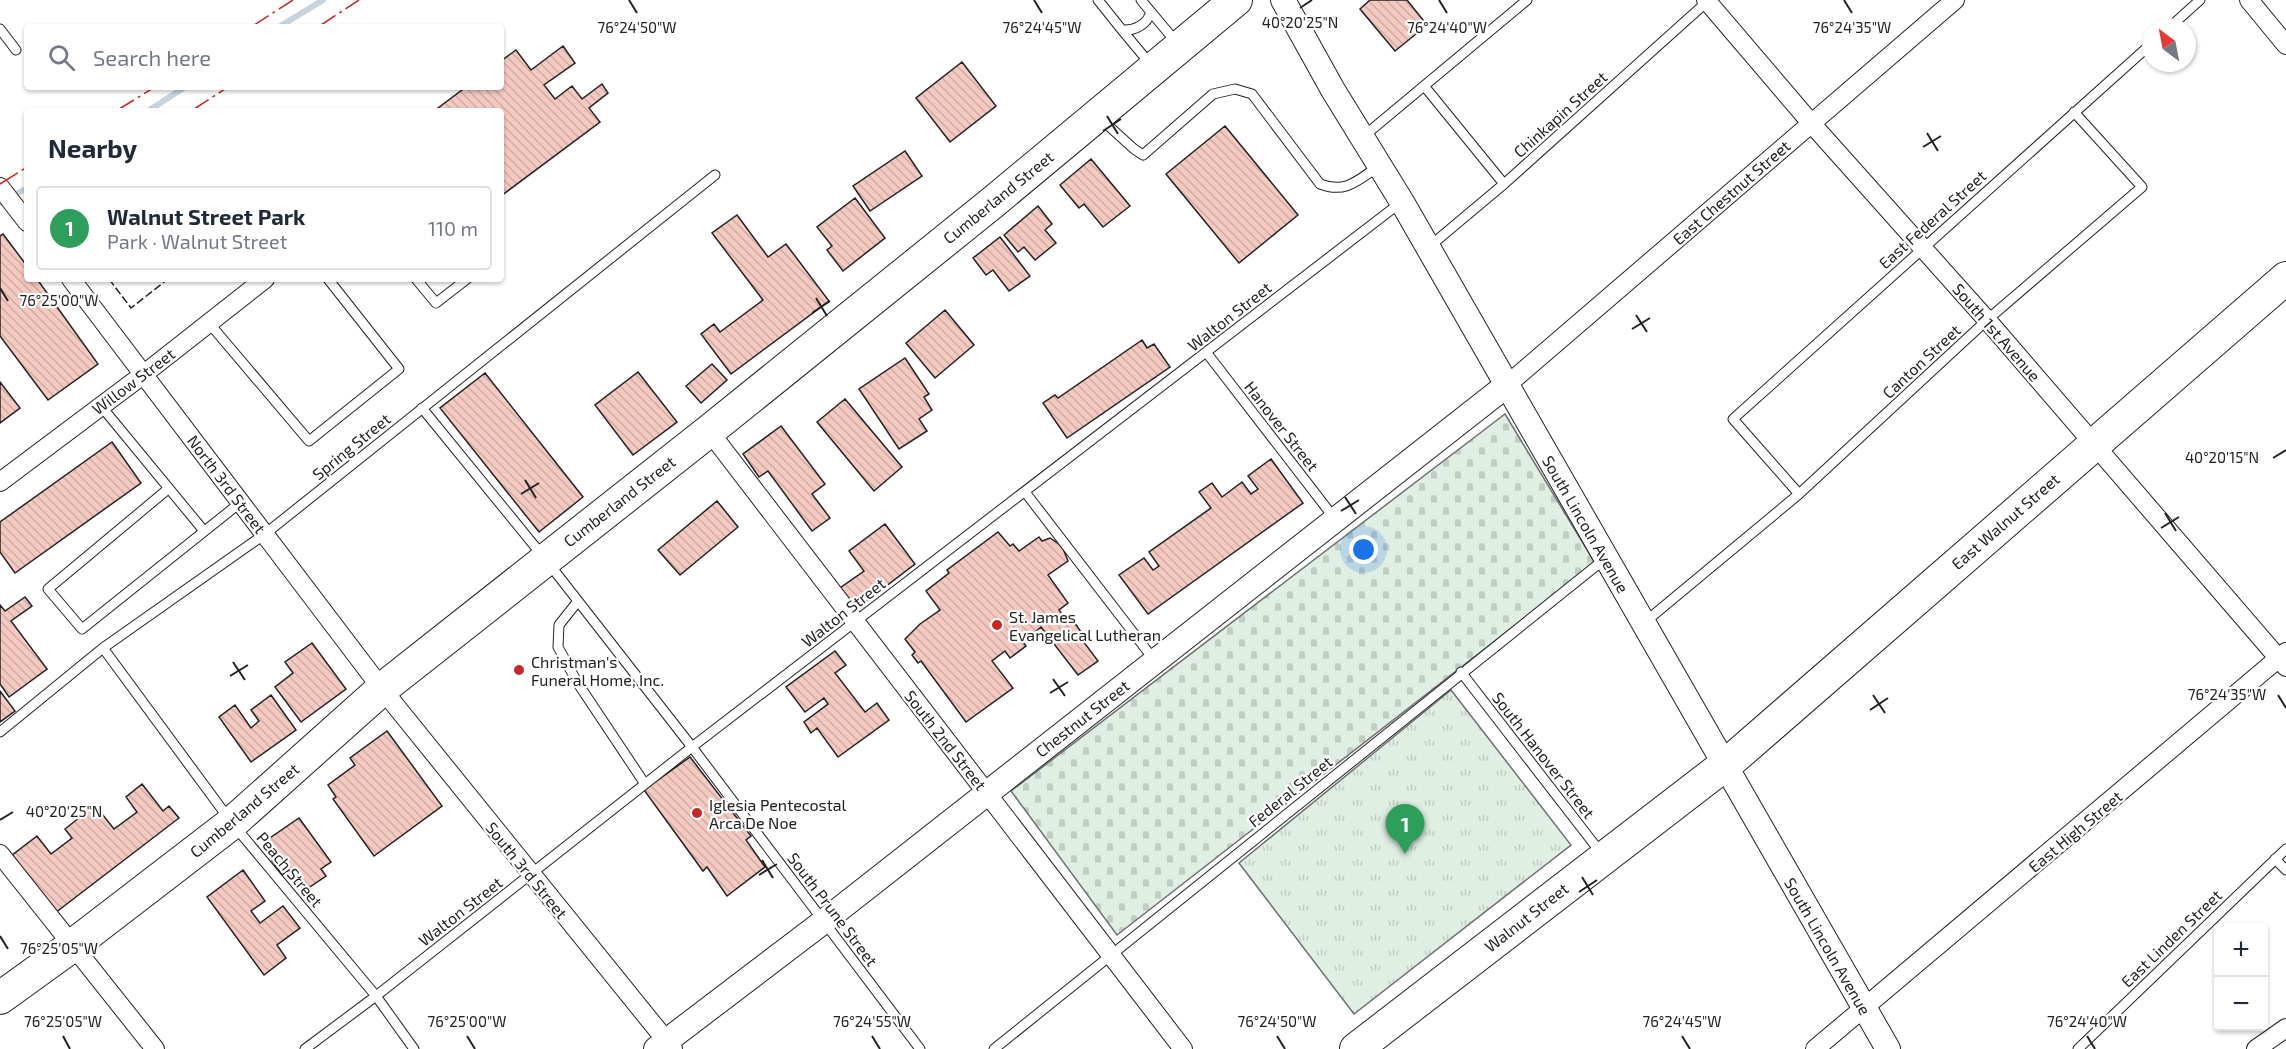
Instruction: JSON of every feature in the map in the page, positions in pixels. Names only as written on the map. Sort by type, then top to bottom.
[{"type":"highway","name":"Cumberland Street","points":[[0,998],[72,946],[232,823],[382,690],[709,431],[1236,0]]},
{"type":"highway","name":"East Walnut Street","points":[[1724,765],[2286,278]]},
{"type":"highway","name":"Walnut Street","points":[[1356,1049],[1724,765]]},
{"type":"main road","name":"South Lincoln Avenue","points":[[1283,0],[1333,90],[1402,202],[1888,1049]]},
{"type":"main road","name":"Chestnut Street","points":[[666,1046],[1507,385]]},
{"type":"street","name":"East Chestnut Street","points":[[1507,385],[1955,0]]},
{"type":"street","points":[[2249,0],[2286,45]]},
{"type":"street","name":"South 1st Avenue","points":[[1708,1],[1811,123],[1923,247],[2284,659]]},
{"type":"street","points":[[0,187],[22,215]]},
{"type":"street","name":"North 3rd Street","points":[[73,282],[382,690]]},
{"type":"street","name":"Willow Street","points":[[0,482],[144,374],[261,282]]},
{"type":"street","name":"South 2nd Street","points":[[709,431],[1183,1049]]},
{"type":"street","name":"East High Street","points":[[1815,1049],[2284,659]]},
{"type":"street","name":"South 3rd Street","points":[[382,690],[666,1046]]},
{"type":"street","points":[[0,854],[155,1049]]},
{"type":"street","points":[[2256,1049],[2286,1028]]},
{"type":"lane","points":[[1098,0],[1154,68]]},
{"type":"lane","points":[[1141,0],[1179,46]]},
{"type":"lane","points":[[1362,137],[1527,0]]},
{"type":"lane","points":[[2180,18],[2200,0]]},
{"type":"lane","name":"Chinkapin Street","points":[[1428,248],[1504,184],[1708,1]]},
{"type":"lane","points":[[1122,30],[1131,30],[1140,26],[1151,12]]},
{"type":"lane","points":[[0,29],[16,50]]},
{"type":"lane","name":"East Federal Street","points":[[1798,494],[1733,419],[2142,52]]},
{"type":"lane","points":[[1425,87],[1504,184]]},
{"type":"lane","points":[[1098,115],[1134,150],[1143,155],[1213,94],[1235,89],[1252,94],[1320,184],[1333,189],[1345,187],[1380,166]]},
{"type":"lane","name":"Canton Street","points":[[1644,623],[1798,494],[1987,320],[2142,187],[2074,112]]},
{"type":"lane","name":"Spring Street","points":[[0,732],[103,648],[265,534],[715,175]]},
{"type":"lane","name":"Walton Street","points":[[305,1049],[376,996],[692,747],[1402,202]]},
{"type":"lane","points":[[209,323],[309,441],[399,369],[330,282]]},
{"type":"lane","points":[[418,282],[436,303],[462,282]]},
{"type":"lane","name":"Hanover Street","points":[[1206,352],[1335,519]]},
{"type":"lane","points":[[101,406],[204,531]]},
{"type":"lane","name":"South Prune Street","points":[[422,408],[546,560],[692,747],[920,1049]]},
{"type":"lane","points":[[168,489],[48,589],[82,629],[241,502]]},
{"type":"lane","points":[[1025,492],[1155,661]]},
{"type":"lane","name":"Federal Street","points":[[994,1049],[1461,672],[1606,558]]},
{"type":"lane","points":[[578,601],[559,625],[558,647],[589,700],[645,784]]},
{"type":"lane","name":"Peach Street","points":[[103,648],[232,823],[376,996],[414,1049]]},
{"type":"lane","name":"South Hanover Street","points":[[1461,672],[1604,856]]},
{"type":"lane","name":"East Linden Street","points":[[2077,1048],[2286,849]]},
{"type":"lane","points":[[2275,859],[2286,870]]},
{"type":"green space","points":[[1505,414],[1595,563],[1117,935],[1011,791]]},
{"type":"green space","points":[[1451,690],[1571,845],[1354,1014],[1239,863]]},
{"type":"building","points":[[1370,0],[1407,0],[1427,25],[1395,51],[1360,9]]},
{"type":"building","points":[[563,46],[575,63],[544,85],[555,99],[572,86],[582,99],[602,84],[608,93],[589,108],[600,122],[504,194],[504,108],[438,108],[462,90],[504,90],[504,59],[516,50],[531,70]]},
{"type":"building","points":[[962,62],[996,106],[950,142],[916,98]]},
{"type":"building","points":[[1225,126],[1298,215],[1239,263],[1166,174]]},
{"type":"building","points":[[905,151],[922,176],[870,211],[853,186]]},
{"type":"building","points":[[1091,159],[1130,206],[1103,227],[1084,204],[1079,208],[1060,185]]},
{"type":"building","points":[[855,198],[885,238],[843,271],[827,250],[832,246],[817,227]]},
{"type":"building","points":[[1038,206],[1052,224],[1045,230],[1056,243],[1035,260],[1024,247],[1018,252],[1004,235]]},
{"type":"building","points":[[737,215],[768,257],[786,244],[829,301],[731,374],[701,334],[714,324],[720,332],[763,300],[712,233]]},
{"type":"building","points":[[3,234],[24,262],[24,282],[39,282],[98,364],[48,400],[0,336],[0,236]]},
{"type":"building","points":[[1000,237],[1030,276],[1009,291],[993,270],[986,275],[973,258]]},
{"type":"building","points":[[945,310],[974,345],[935,378],[906,343]]},
{"type":"building","points":[[1142,340],[1147,348],[1154,344],[1170,367],[1067,438],[1043,403],[1055,395],[1058,398]]},
{"type":"building","points":[[905,358],[929,394],[924,397],[932,410],[919,419],[927,431],[899,449],[859,389]]},
{"type":"building","points":[[712,364],[727,380],[701,403],[686,386]]},
{"type":"building","points":[[638,372],[677,422],[633,455],[595,405]]},
{"type":"building","points":[[485,373],[583,497],[539,532],[440,408]]},
{"type":"building","points":[[0,382],[20,408],[0,423]]},
{"type":"building","points":[[845,399],[902,467],[874,491],[817,422]]},
{"type":"building","points":[[781,426],[825,484],[812,494],[830,518],[812,531],[768,471],[759,477],[743,454]]},
{"type":"building","points":[[112,442],[141,483],[15,573],[0,552],[0,522]]},
{"type":"building","points":[[1271,459],[1303,503],[1148,614],[1119,575],[1144,558],[1153,570],[1159,566],[1149,552],[1211,508],[1199,492],[1212,483],[1222,497],[1242,482],[1251,494],[1258,489],[1248,476]]},
{"type":"building","points":[[717,501],[738,527],[680,575],[658,550]]},
{"type":"building","points":[[885,524],[915,564],[856,609],[840,588],[864,571],[849,551]]},
{"type":"building","name":"St. James Evangelical Lutheran","points":[[998,532],[1010,546],[1013,544],[1019,551],[1039,537],[1042,541],[1050,538],[1062,546],[1068,561],[1048,575],[1068,603],[1059,610],[1067,622],[1072,619],[1086,639],[1083,641],[1098,661],[1078,675],[1041,627],[1023,642],[1026,646],[1010,658],[1005,651],[992,661],[1013,688],[966,722],[921,661],[918,663],[912,655],[915,652],[905,639],[920,624],[940,610],[926,591],[949,573],[947,570]]},
{"type":"building","points":[[25,597],[32,606],[11,621],[47,669],[9,697],[0,684],[0,605],[5,611]]},
{"type":"building","points":[[312,643],[346,689],[301,722],[275,687],[293,673],[285,662]]},
{"type":"building","points":[[835,651],[846,665],[835,673],[865,712],[877,703],[889,720],[838,757],[817,728],[811,733],[804,722],[828,704],[824,698],[805,712],[786,687]]},
{"type":"building","points":[[0,691],[15,711],[0,722]]},
{"type":"building","points":[[271,695],[296,730],[251,762],[219,717],[235,705],[251,728],[259,721],[251,710]]},
{"type":"building","points":[[387,731],[442,806],[374,856],[333,799],[336,797],[328,785],[355,765],[350,758]]},
{"type":"building","name":"Iglesia Pentecostal Arca De Noe","points":[[690,757],[751,836],[746,840],[765,867],[727,896],[707,867],[703,871],[644,790]]},
{"type":"building","points":[[142,784],[163,811],[169,806],[179,818],[55,913],[11,856],[37,836],[51,854],[72,838],[65,829],[95,805],[114,829],[137,812],[126,797]]},
{"type":"building","points":[[299,818],[331,862],[321,869],[326,876],[304,891],[289,870],[282,875],[272,861],[275,859],[264,842]]},
{"type":"building","points":[[243,870],[265,901],[251,911],[260,923],[283,906],[300,928],[277,945],[286,958],[264,975],[207,897]]},
{"type":"waterway","points":[[284,24],[323,0]]},
{"type":"waterway","points":[[153,108],[180,90]]},
{"type":"waterway","points":[[0,203],[24,190]]},
{"type":"fence","points":[[111,282],[131,308],[164,282]]},
{"type":"power","points":[[256,24],[293,0]]},
{"type":"power","points":[[323,24],[359,0]]},
{"type":"power","points":[[121,108],[150,90]]},
{"type":"power","points":[[196,108],[223,90]]},
{"type":"power","points":[[0,184],[24,169]]},
{"type":"place","name":"St. James Evangelical Lutheran","points":[[997,625]]},
{"type":"place","name":"Christman's Funeral Home, Inc.","points":[[519,670]]},
{"type":"place","name":"Iglesia Pentecostal Arca De Noe","points":[[697,813]]},
{"type":"place","name":"Walnut Street Park","points":[[1405,854]]}]
